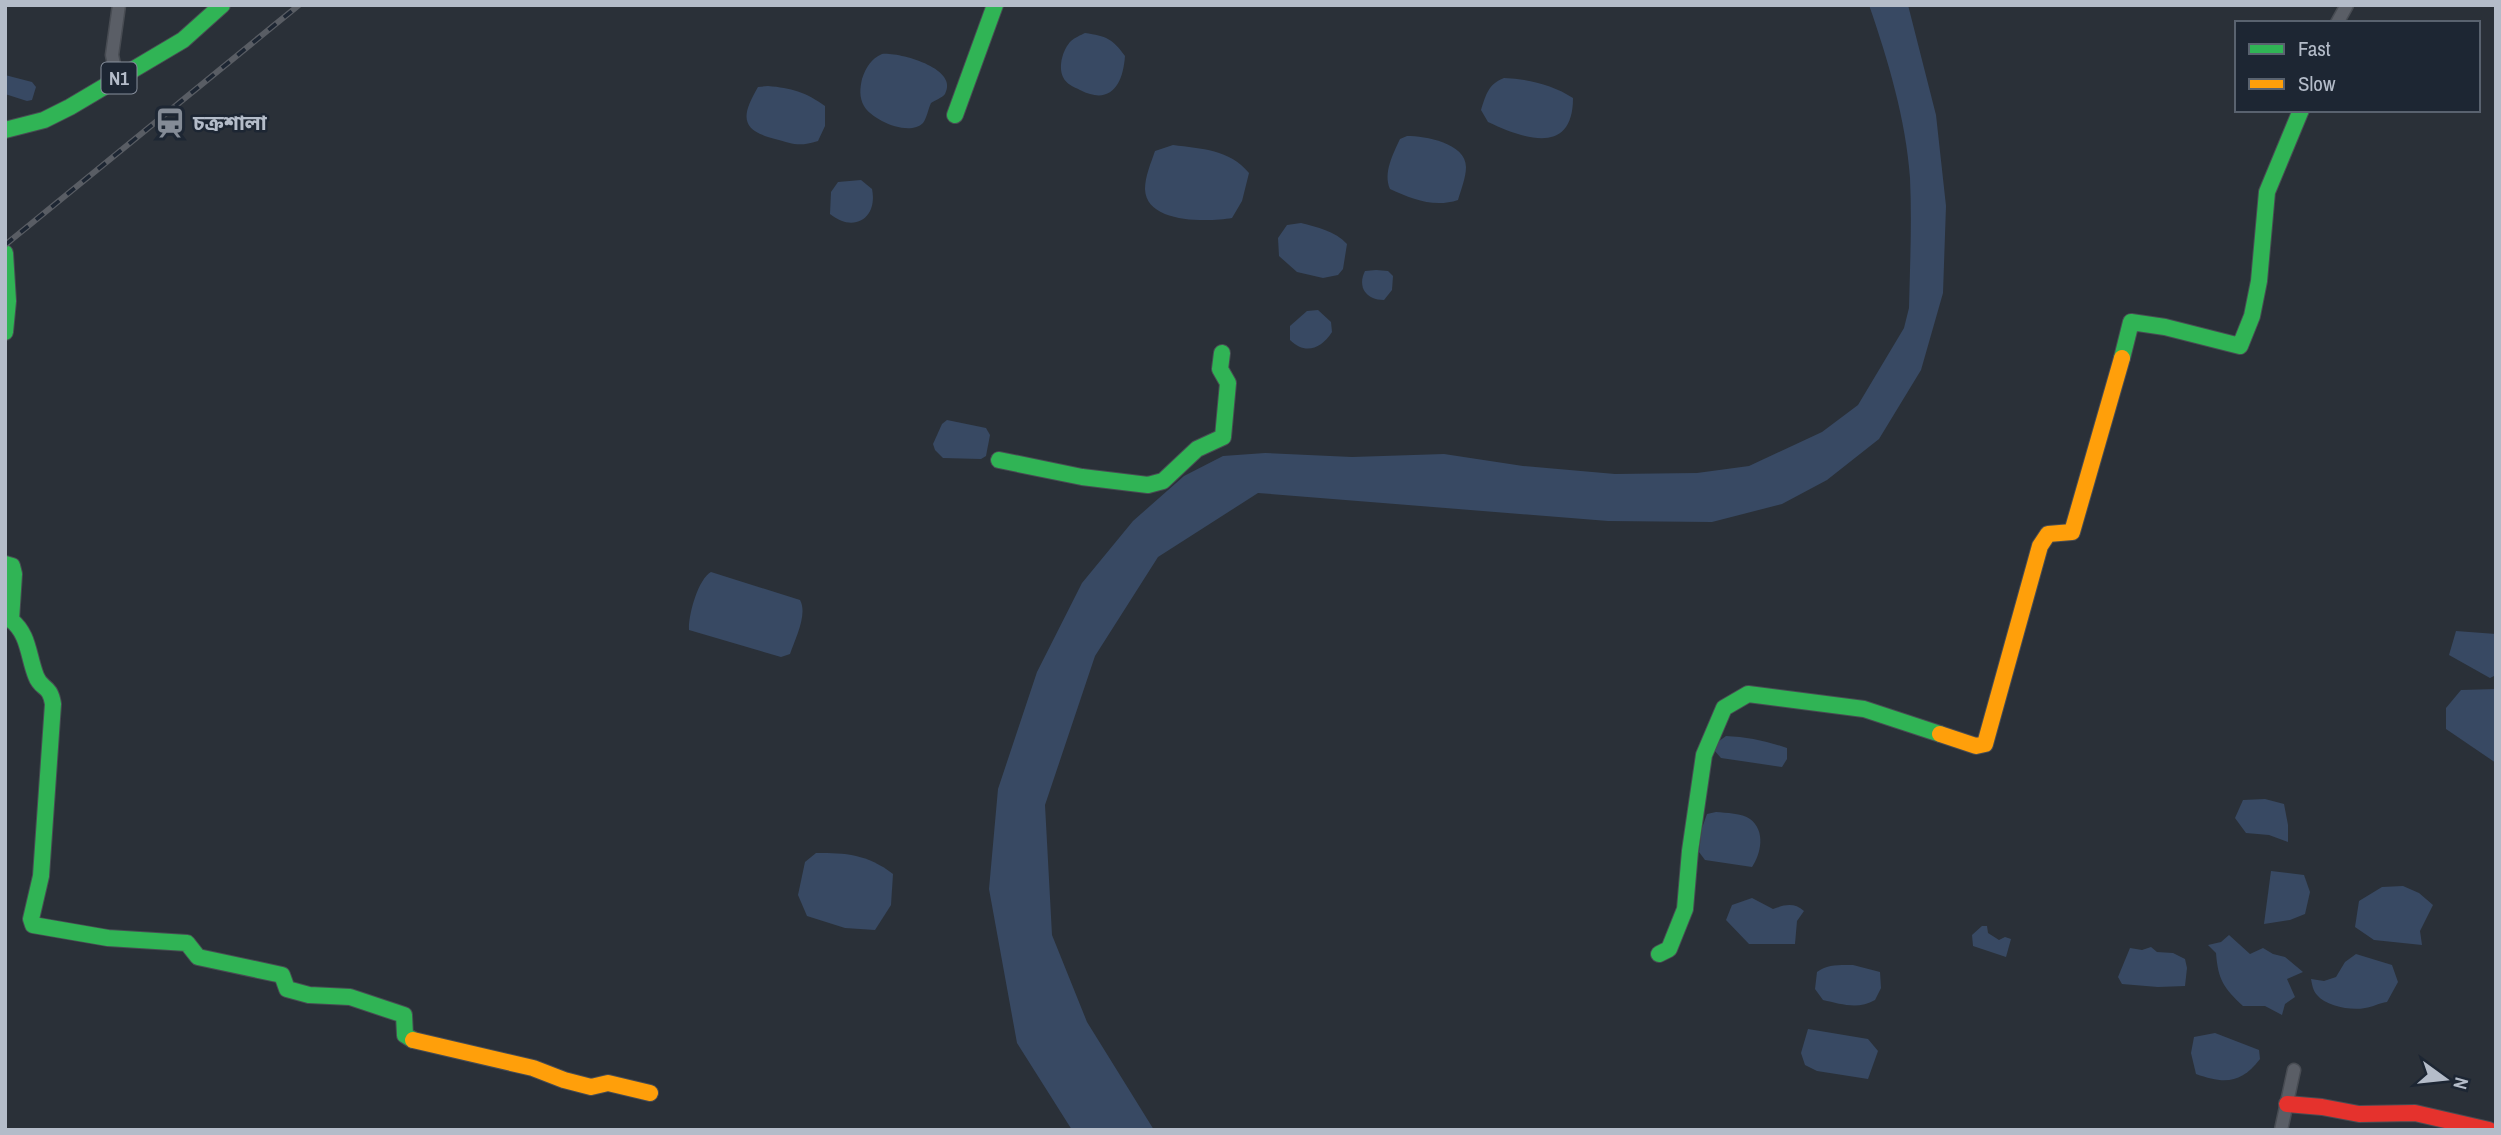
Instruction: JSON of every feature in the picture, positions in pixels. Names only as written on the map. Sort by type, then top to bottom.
[{"type":"main road","name":"N1","points":[[5,130],[44,120],[117,79],[183,40],[222,5]]},
{"type":"main road","points":[[955,115],[995,5]]},
{"type":"main road","points":[[1659,954],[1669,949],[1685,909],[1704,755],[1724,708],[1748,694],[1864,709],[1976,746],[1985,744],[2040,546],[2048,534],[2072,532],[2131,322],[2165,327],[2240,346],[2252,316],[2259,281],[2267,192],[2300,112]]},
{"type":"main road","points":[[5,332],[8,301],[6,256]]},
{"type":"main road","points":[[999,460],[1104,480],[1152,486],[1160,483],[1192,452],[1223,437],[1228,383],[1217,363],[1222,354]]},
{"type":"main road","points":[[5,564],[12,566],[13,573],[11,620],[22,629],[37,680],[51,692],[53,704],[41,876],[31,919],[33,925],[133,941],[187,943],[198,957],[282,975],[287,989],[309,995],[350,997],[389,1009],[404,1016],[405,1034],[412,1040],[533,1068],[591,1087],[608,1083],[650,1093]]},
{"type":"main road","points":[[2287,1104],[2359,1114],[2416,1113],[2489,1130]]},
{"type":"street","points":[[117,79],[112,55],[119,5]]},
{"type":"street","points":[[2338,21],[2347,5]]},
{"type":"street","points":[[2281,1130],[2294,1070]]},
{"type":"water","points":[[1869,5],[1908,5],[1936,115],[1946,206],[1943,293],[1921,370],[1879,439],[1827,480],[1782,504],[1712,522],[1608,521],[1258,493],[1158,557],[1095,656],[1045,805],[1052,935],[1087,1022],[1154,1130],[1072,1130],[1017,1043],[989,889],[998,789],[1037,672],[1082,583],[1133,521],[1184,476],[1223,456],[1265,453],[1352,457],[1444,454],[1523,466],[1615,474],[1697,473],[1749,466],[1822,432],[1858,405],[1904,328],[1909,308],[1911,211],[1908,156],[1895,90]]},
{"type":"water","points":[[1085,33],[1108,39],[1125,56],[1118,83],[1107,94],[1091,94],[1080,90],[1066,82],[1063,77],[1061,63],[1066,48],[1072,40]]},
{"type":"water","points":[[882,54],[913,59],[936,69],[944,76],[947,85],[945,94],[931,103],[923,123],[917,127],[891,125],[875,117],[864,106],[860,92],[862,79],[869,64]]},
{"type":"water","points":[[5,75],[32,82],[36,87],[32,100],[5,94]]},
{"type":"water","points":[[1504,78],[1540,84],[1573,98],[1571,116],[1565,129],[1556,136],[1531,137],[1516,134],[1488,122],[1481,110],[1484,100],[1491,87]]},
{"type":"water","points":[[768,86],[798,92],[825,106],[825,126],[818,141],[792,143],[764,135],[750,126],[747,114],[752,97],[758,87]]},
{"type":"water","points":[[1407,136],[1434,139],[1459,152],[1466,167],[1458,200],[1432,203],[1390,189],[1390,164],[1400,139]]},
{"type":"water","points":[[1173,145],[1205,149],[1224,155],[1249,173],[1242,201],[1232,218],[1180,218],[1156,209],[1148,200],[1145,184],[1155,151]]},
{"type":"water","points":[[861,180],[872,189],[873,199],[867,215],[862,220],[847,222],[830,214],[831,192],[838,182]]},
{"type":"water","points":[[1301,223],[1331,233],[1347,244],[1343,269],[1338,275],[1323,278],[1297,272],[1279,256],[1278,238],[1287,225]]},
{"type":"water","points":[[1365,271],[1388,271],[1393,276],[1392,290],[1384,300],[1372,298],[1363,287]]},
{"type":"water","points":[[1318,310],[1331,322],[1332,332],[1318,346],[1307,349],[1296,345],[1290,340],[1290,326],[1307,311]]},
{"type":"water","points":[[947,420],[986,428],[990,435],[986,456],[981,459],[943,458],[933,444],[942,424]]},
{"type":"water","points":[[711,572],[800,600],[802,619],[790,654],[781,657],[689,630],[695,598],[702,582]]},
{"type":"water","points":[[2456,631],[2496,634],[2496,675],[2490,678],[2449,655]]},
{"type":"water","points":[[2496,689],[2496,763],[2446,729],[2446,708],[2461,690]]},
{"type":"water","points":[[1726,736],[1742,737],[1787,748],[1787,759],[1782,767],[1721,758],[1714,750],[1715,744]]},
{"type":"water","points":[[2265,799],[2284,804],[2288,842],[2269,835],[2246,833],[2235,818],[2243,800]]},
{"type":"water","points":[[1716,812],[1743,816],[1755,824],[1760,843],[1758,856],[1752,867],[1705,860],[1699,852],[1707,814]]},
{"type":"water","points":[[816,853],[856,856],[874,862],[893,874],[891,905],[875,930],[845,928],[807,916],[798,895],[805,862]]},
{"type":"water","points":[[2271,871],[2304,875],[2310,892],[2305,914],[2290,920],[2264,924]]},
{"type":"water","points":[[2403,886],[2419,893],[2433,905],[2420,931],[2422,945],[2374,940],[2355,927],[2359,901],[2382,887]]},
{"type":"water","points":[[1752,898],[1773,909],[1793,905],[1804,911],[1797,921],[1795,944],[1749,944],[1726,920],[1732,905]]},
{"type":"water","points":[[1982,926],[1987,926],[1988,933],[1999,940],[2005,937],[2011,939],[2006,957],[1973,946],[1972,935]]},
{"type":"water","points":[[2229,935],[2250,954],[2263,948],[2285,957],[2303,972],[2287,979],[2295,997],[2285,1004],[2282,1015],[2265,1006],[2243,1006],[2227,988],[2220,977],[2216,953],[2208,945],[2221,942]]},
{"type":"water","points":[[2151,947],[2157,952],[2173,953],[2185,959],[2185,986],[2122,984],[2118,977],[2130,948],[2142,950]]},
{"type":"water","points":[[2356,954],[2392,965],[2398,982],[2387,1002],[2359,1009],[2346,1008],[2326,1002],[2316,993],[2311,979],[2324,981],[2336,977],[2345,962]]},
{"type":"water","points":[[1853,965],[1880,972],[1881,988],[1875,1000],[1856,1005],[1823,1000],[1815,989],[1817,972],[1830,966]]},
{"type":"water","points":[[1808,1029],[1868,1039],[1878,1051],[1868,1079],[1817,1071],[1805,1065],[1801,1053]]},
{"type":"water","points":[[2215,1033],[2259,1050],[2260,1059],[2246,1073],[2231,1080],[2196,1074],[2191,1053],[2194,1037]]},
{"type":"railway","points":[[5,245],[299,5]]},
{"type":"traffic: fast","points":[[5,130],[44,120],[70,107],[183,40],[222,5]]},
{"type":"traffic: fast","points":[[955,115],[995,5]]},
{"type":"traffic: fast","points":[[2122,358],[2131,322],[2165,327],[2240,346],[2252,316],[2259,281],[2267,192],[2300,112]]},
{"type":"traffic: fast","points":[[5,253],[8,301],[5,332]]},
{"type":"traffic: fast","points":[[999,460],[1082,477],[1148,485],[1163,481],[1197,449],[1223,437],[1228,383],[1220,369],[1222,353]]},
{"type":"traffic: fast","points":[[5,564],[12,566],[14,574],[11,620],[21,632],[36,676],[50,693],[53,704],[41,876],[31,919],[33,925],[108,938],[187,943],[198,957],[282,975],[287,989],[309,995],[350,997],[404,1015],[405,1035],[413,1040]]},
{"type":"traffic: fast","points":[[1659,954],[1669,949],[1685,909],[1690,851],[1704,755],[1724,708],[1748,694],[1864,709],[1940,734]]},
{"type":"traffic: slow","points":[[1940,734],[1976,746],[1985,744],[2040,546],[2048,534],[2072,532],[2122,358]]},
{"type":"traffic: slow","points":[[413,1040],[533,1068],[591,1087],[608,1083],[650,1093]]},
{"type":"traffic: jam","points":[[2287,1104],[2359,1114],[2415,1113],[2489,1130]]},
{"type":"place","name":"চক্রশালা","points":[[170,123]]}]
